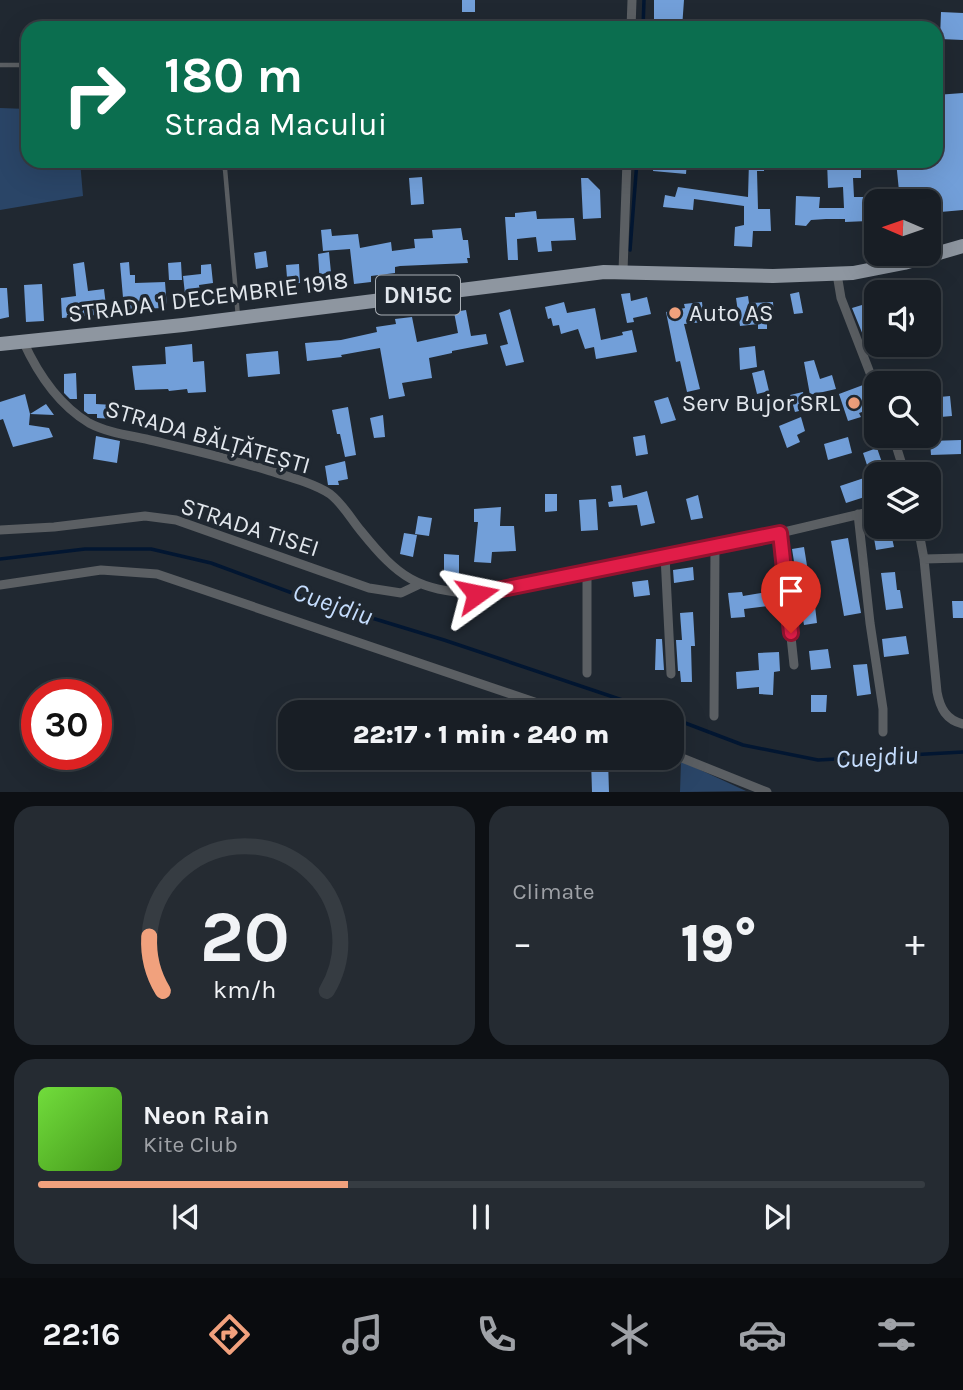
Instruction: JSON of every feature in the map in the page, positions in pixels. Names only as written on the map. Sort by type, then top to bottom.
[{"type":"main road","name":"STRADA 1 DECEMBRIE 1918","points":[[0,344],[623,271],[773,276],[837,274],[887,267],[963,246]]},
{"type":"street","points":[[631,21],[632,0]]},
{"type":"street","points":[[623,271],[626,168]]},
{"type":"street","points":[[837,274],[841,299],[869,371]]},
{"type":"street","name":"STRADA BĂLȚĂTEȘTI","points":[[23,341],[34,365],[65,404],[90,423],[113,431],[229,458],[289,477],[329,494],[402,575],[420,584],[449,592],[477,594],[780,533],[864,513]]},
{"type":"street","points":[[858,514],[883,709],[883,732]]},
{"type":"street","name":"STRADA TISEI","points":[[0,530],[54,527],[145,516],[177,520],[369,588],[401,593],[420,584]]},
{"type":"street","points":[[780,533],[794,665]]},
{"type":"street","points":[[920,539],[936,692],[940,707],[947,716],[954,722],[963,724]]},
{"type":"street","points":[[714,716],[715,546]]},
{"type":"street","points":[[665,556],[671,674]]},
{"type":"street","points":[[924,559],[963,558]]},
{"type":"street","points":[[0,585],[101,570],[157,574],[529,700]]},
{"type":"street","points":[[587,572],[587,673]]},
{"type":"street","points":[[684,759],[767,792]]},
{"type":"lane","points":[[0,65],[21,65]]},
{"type":"lane","points":[[223,168],[238,318]]},
{"type":"shaded area","points":[[0,108],[21,109],[21,168],[81,168],[83,196],[0,210]]},
{"type":"shaded area","points":[[684,762],[746,791],[680,792],[681,770],[684,770]]},
{"type":"building","points":[[462,0],[475,0],[475,12],[462,12]]},
{"type":"building","points":[[654,0],[684,0],[682,21],[654,21]]},
{"type":"building","points":[[941,12],[963,13],[963,40],[943,39],[943,21],[941,21]]},
{"type":"building","points":[[963,93],[963,210],[942,212],[942,189],[899,189],[897,168],[943,168],[943,94]]},
{"type":"building","points":[[653,168],[686,168],[686,174],[653,171]]},
{"type":"building","points":[[749,168],[764,168],[764,171],[757,171],[758,209],[770,209],[771,231],[753,231],[752,247],[734,246],[735,227],[744,225],[744,206],[694,199],[693,210],[663,207],[665,195],[675,197],[678,187],[748,197]]},
{"type":"building","points":[[827,168],[861,168],[861,178],[853,178],[854,197],[864,197],[864,221],[826,219],[811,220],[806,226],[795,225],[796,196],[820,197],[819,208],[844,208],[843,187],[828,188]]},
{"type":"building","points":[[422,177],[424,204],[411,205],[409,178]]},
{"type":"building","points":[[581,178],[588,178],[600,190],[601,218],[583,219]]},
{"type":"building","points":[[536,211],[537,219],[574,218],[576,240],[551,241],[552,251],[538,252],[536,237],[517,239],[518,260],[508,260],[505,217]]},
{"type":"building","points":[[461,228],[463,240],[468,240],[468,263],[400,266],[395,267],[395,273],[371,276],[371,282],[354,284],[350,249],[323,251],[321,230],[331,229],[332,236],[358,234],[360,248],[391,242],[392,251],[415,248],[414,239],[433,238],[432,230]]},
{"type":"building","points":[[266,251],[268,267],[256,269],[254,253]]},
{"type":"building","points":[[329,252],[332,283],[320,284],[318,254]]},
{"type":"building","points":[[84,262],[88,291],[104,289],[107,314],[62,318],[61,298],[76,296],[73,264]]},
{"type":"building","points":[[129,262],[130,275],[135,275],[135,283],[165,282],[167,308],[124,309],[120,263]]},
{"type":"building","points":[[181,262],[182,280],[169,280],[168,263]]},
{"type":"building","points":[[211,264],[213,283],[199,285],[201,301],[186,303],[183,276],[201,274],[201,265]]},
{"type":"building","points":[[299,264],[299,289],[288,290],[286,265]]},
{"type":"building","points":[[42,284],[44,321],[26,322],[24,285]]},
{"type":"building","points":[[0,288],[7,288],[9,317],[0,319]]},
{"type":"building","points":[[799,292],[803,313],[794,314],[790,294]]},
{"type":"building","points":[[630,293],[631,301],[647,297],[651,314],[633,318],[634,322],[627,323],[621,294]]},
{"type":"building","points":[[748,296],[749,303],[773,302],[774,318],[767,321],[767,329],[758,329],[758,324],[740,326],[736,298]]},
{"type":"building","points":[[564,302],[567,313],[595,308],[601,340],[632,330],[637,352],[596,359],[594,347],[585,349],[578,329],[561,334],[559,325],[553,326],[551,318],[548,319],[545,307]]},
{"type":"building","points":[[702,302],[704,322],[684,324],[700,389],[687,392],[680,361],[676,362],[666,312],[685,308],[684,304]]},
{"type":"building","points":[[862,305],[864,309],[864,338],[852,308]]},
{"type":"building","points":[[510,309],[524,362],[506,366],[500,346],[508,344],[499,313]]},
{"type":"building","points":[[466,310],[471,336],[486,334],[488,344],[429,358],[432,378],[402,383],[405,396],[389,399],[380,348],[341,355],[342,357],[307,361],[305,343],[341,340],[377,332],[376,327],[396,324],[395,319],[412,317],[417,342],[458,333],[454,312]]},
{"type":"building","points":[[192,344],[193,362],[204,361],[206,392],[188,393],[187,389],[135,390],[132,366],[166,364],[165,347]]},
{"type":"building","points":[[755,346],[757,367],[740,370],[739,348]]},
{"type":"building","points":[[278,351],[280,374],[248,377],[246,354]]},
{"type":"building","points":[[814,360],[820,379],[832,375],[836,389],[810,395],[804,362]]},
{"type":"building","points":[[764,370],[769,391],[757,394],[752,373]]},
{"type":"building","points":[[76,373],[77,399],[70,399],[64,393],[64,374]]},
{"type":"building","points":[[863,385],[864,411],[859,413],[861,417],[848,421],[839,394]]},
{"type":"building","points":[[803,392],[807,409],[795,412],[790,395]]},
{"type":"building","points":[[25,394],[30,414],[29,425],[49,428],[53,437],[13,447],[3,419],[0,420],[0,402]]},
{"type":"building","points":[[84,394],[96,394],[96,404],[114,405],[115,419],[97,418],[97,414],[84,411]]},
{"type":"building","points":[[950,396],[952,416],[941,417],[941,397]]},
{"type":"building","points":[[668,397],[676,420],[661,424],[654,401]]},
{"type":"building","points":[[46,404],[54,415],[30,414]]},
{"type":"building","points":[[348,407],[356,455],[345,457],[332,410]]},
{"type":"building","points":[[383,415],[385,437],[374,438],[370,418]]},
{"type":"building","points":[[801,417],[805,431],[797,435],[800,442],[787,448],[779,426]]},
{"type":"building","points":[[645,435],[648,454],[636,456],[633,437]]},
{"type":"building","points":[[96,436],[120,441],[117,463],[93,459]]},
{"type":"building","points":[[848,437],[852,453],[828,460],[824,444]]},
{"type":"building","points":[[961,440],[961,454],[931,455],[930,448],[941,448],[941,441]]},
{"type":"building","points":[[877,448],[882,462],[866,462],[863,453]]},
{"type":"building","points":[[345,461],[348,479],[338,481],[339,485],[328,485],[325,466]]},
{"type":"building","points":[[864,478],[864,497],[846,503],[840,486]]},
{"type":"building","points":[[621,485],[623,498],[647,491],[655,523],[641,526],[637,505],[609,507],[608,502],[613,501],[611,486]]},
{"type":"building","points":[[545,494],[557,494],[557,511],[545,512]]},
{"type":"building","points":[[698,495],[703,518],[691,520],[686,499]]},
{"type":"building","points":[[596,499],[598,530],[581,531],[579,500]]},
{"type":"building","points":[[501,507],[500,526],[514,526],[516,551],[492,552],[491,563],[474,562],[478,522],[474,522],[474,509]]},
{"type":"building","points":[[418,516],[432,518],[429,536],[415,534]]},
{"type":"building","points":[[404,533],[417,535],[413,557],[400,554]]},
{"type":"building","points":[[848,538],[861,613],[844,616],[831,541]]},
{"type":"building","points":[[874,539],[892,539],[894,547],[876,550]]},
{"type":"building","points":[[804,547],[809,578],[797,580],[792,549]]},
{"type":"building","points":[[444,554],[459,555],[459,581],[444,581]]},
{"type":"building","points":[[693,567],[694,580],[674,583],[673,570]]},
{"type":"building","points":[[895,572],[903,608],[886,610],[881,573]]},
{"type":"building","points":[[648,580],[650,595],[634,597],[632,582]]},
{"type":"building","points":[[774,591],[776,605],[744,609],[745,617],[731,618],[728,593],[742,592],[743,596]]},
{"type":"building","points":[[952,601],[963,601],[963,618],[953,618]]},
{"type":"building","points":[[815,606],[817,623],[804,625],[801,608]]},
{"type":"building","points":[[693,612],[695,646],[691,646],[692,682],[681,682],[676,640],[682,640],[680,613]]},
{"type":"building","points":[[906,636],[909,654],[884,657],[882,639]]},
{"type":"building","points":[[656,639],[662,639],[664,670],[655,670]]},
{"type":"building","points":[[828,649],[831,668],[811,670],[809,651]]},
{"type":"building","points":[[779,652],[780,671],[774,672],[773,695],[759,694],[759,687],[737,689],[736,672],[759,670],[758,653]]},
{"type":"building","points":[[867,664],[871,694],[857,696],[853,665]]},
{"type":"building","points":[[811,695],[827,695],[826,712],[811,712]]},
{"type":"building","points":[[591,770],[608,770],[609,792],[592,792]]},
{"type":"waterway","points":[[643,21],[644,0]]},
{"type":"waterway","points":[[630,250],[636,168]]},
{"type":"waterway","name":"Cuejdiu","points":[[0,559],[85,549],[151,549],[211,563],[303,597],[444,640],[622,700]]},
{"type":"waterway","name":"Cuejdiu","points":[[684,723],[743,745],[818,760],[963,752]]},
{"type":"place","name":"Auto AS","points":[[675,313]]},
{"type":"place","name":"Serv Bujor SRL","points":[[854,403]]},
{"type":"route","points":[[477,594],[780,533],[791,633]]}]
